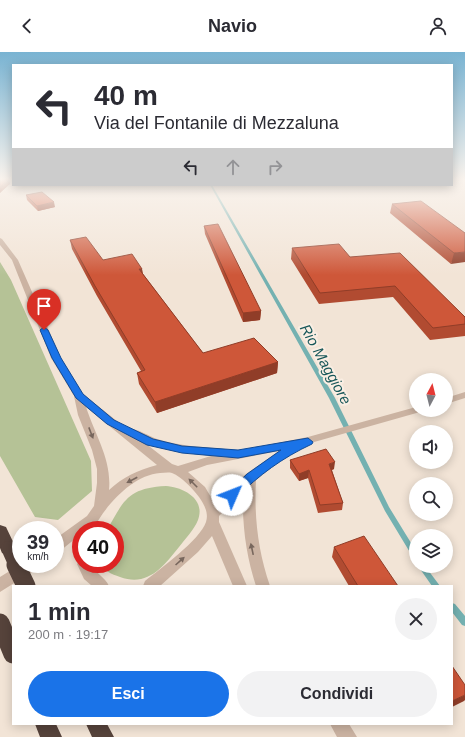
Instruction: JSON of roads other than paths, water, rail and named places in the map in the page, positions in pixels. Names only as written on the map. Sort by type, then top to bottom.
[{"type":"highway","points":[[0,532],[26,585]]},
{"type":"highway","points":[[0,624],[12,652]]},
{"type":"highway","points":[[45,725],[51,737]]},
{"type":"highway","points":[[97,725],[103,737]]},
{"type":"street","points":[[0,240],[15,260],[56,358],[79,396],[110,422],[199,489],[208,500],[213,519],[240,585]]},
{"type":"street","points":[[453,399],[465,395]]},
{"type":"street","points":[[79,396],[81,411],[103,469],[104,480],[100,506]]},
{"type":"street","points":[[91,521],[100,506],[112,493],[131,480],[146,473],[173,469],[238,454],[312,440],[409,412]]},
{"type":"street","points":[[110,422],[160,445],[182,449],[238,454]]},
{"type":"street","points":[[151,585],[183,558],[213,519],[250,477],[286,452],[312,440]]},
{"type":"street","points":[[250,477],[248,505],[250,534],[256,565],[263,585]]},
{"type":"street","points":[[0,585],[19,573]]},
{"type":"street","points":[[88,573],[101,585]]},
{"type":"street","points":[[0,647],[12,643]]},
{"type":"street","points":[[340,725],[348,737]]},
{"type":"waterway","name":"Rio Maggiore","points":[[226,211],[332,398],[387,509],[409,545]]},
{"type":"waterway","name":"Rio Maggiore","points":[[426,573],[435,585]]},
{"type":"waterway","name":"Rio Maggiore","points":[[453,607],[465,622]]}]
